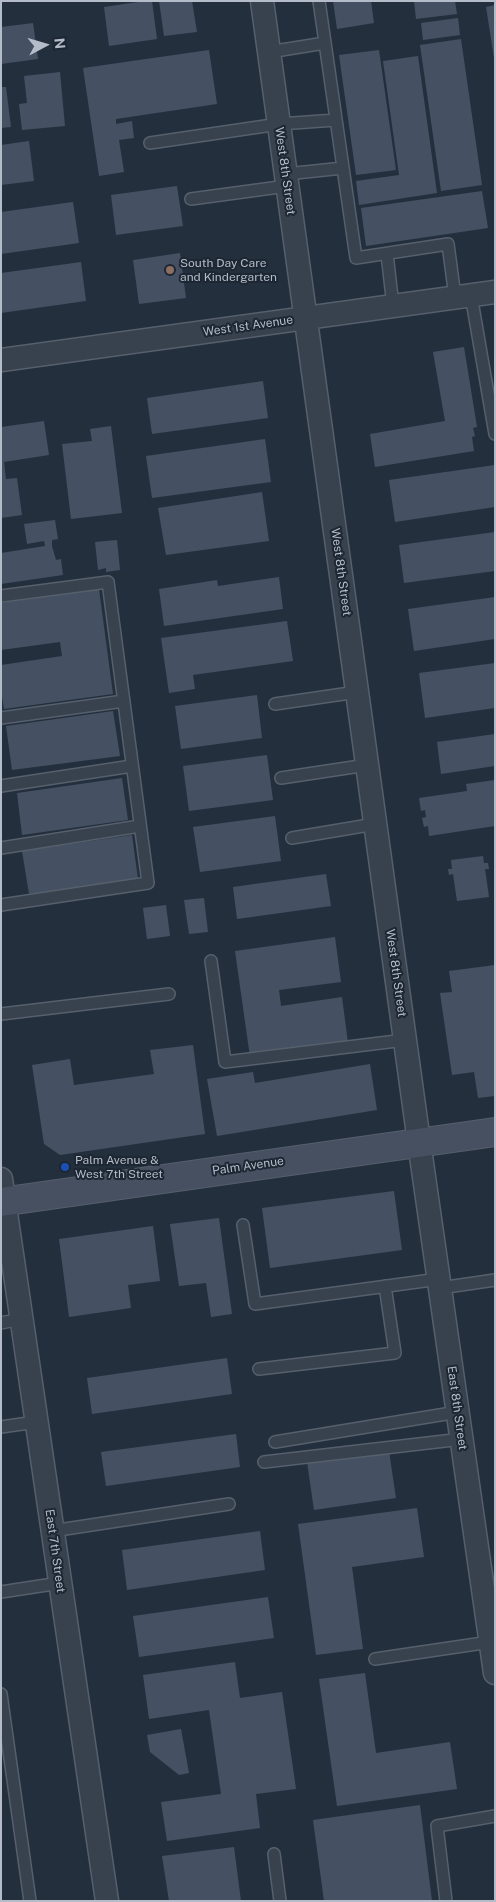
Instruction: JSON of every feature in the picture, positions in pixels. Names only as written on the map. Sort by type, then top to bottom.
[{"type":"main road","name":"Palm Avenue","points":[[2,1194],[495,1132]]},
{"type":"street","name":"West 8th Street","points":[[262,1],[419,1142]]},
{"type":"street","name":"West 1st Avenue","points":[[1,360],[495,292]]},
{"type":"street","name":"East 8th Street","points":[[419,1142],[495,1673]]},
{"type":"street","name":"East 7th Street","points":[[2,1194],[11,1321],[36,1422],[106,1901]]},
{"type":"lane","points":[[319,1],[356,258],[448,244],[463,296],[495,434]]},
{"type":"lane","points":[[269,52],[325,43]]},
{"type":"lane","points":[[150,143],[279,124],[336,120]]},
{"type":"lane","points":[[191,199],[343,168]]},
{"type":"lane","points":[[387,254],[392,306]]},
{"type":"lane","points":[[1,596],[108,582],[148,883],[1,905]]},
{"type":"lane","points":[[275,704],[357,692]]},
{"type":"lane","points":[[1,718],[124,701]]},
{"type":"lane","points":[[281,778],[367,765]]},
{"type":"lane","points":[[1,786],[132,766]]},
{"type":"lane","points":[[292,838],[375,824]]},
{"type":"lane","points":[[1,848],[140,826]]},
{"type":"lane","points":[[211,961],[225,1062],[405,1040]]},
{"type":"lane","points":[[1,1014],[169,994]]},
{"type":"lane","points":[[242,1225],[255,1304],[385,1286],[495,1280]]},
{"type":"lane","points":[[259,1369],[395,1352],[385,1286]]},
{"type":"lane","points":[[275,1442],[458,1412]]},
{"type":"lane","points":[[1,1427],[36,1422]]},
{"type":"lane","points":[[264,1462],[462,1440]]},
{"type":"lane","points":[[52,1531],[229,1504]]},
{"type":"lane","points":[[1,1592],[60,1583]]},
{"type":"lane","points":[[375,1658],[490,1642]]},
{"type":"lane","points":[[1,1694],[30,1901]]},
{"type":"lane","points":[[446,1901],[438,1826],[495,1816]]},
{"type":"lane","points":[[274,1854],[280,1901]]},
{"type":"building","points":[[152,1],[157,39],[109,46],[104,7]]},
{"type":"building","points":[[159,1],[192,1],[197,32],[164,36]]},
{"type":"building","points":[[333,1],[371,1],[374,23],[337,29]]},
{"type":"building","points":[[414,1],[455,1],[457,14],[416,19]]},
{"type":"building","points":[[495,5],[495,58],[494,58],[486,7]]},
{"type":"building","points":[[458,18],[460,35],[423,40],[421,23]]},
{"type":"building","points":[[33,23],[38,59],[1,64],[1,27]]},
{"type":"building","points":[[461,39],[482,185],[441,191],[420,45]]},
{"type":"building","points":[[209,50],[217,104],[116,119],[116,124],[132,121],[134,138],[119,140],[124,172],[99,176],[83,68]]},
{"type":"building","points":[[379,50],[396,170],[356,175],[339,55]]},
{"type":"building","points":[[418,56],[437,193],[359,205],[356,181],[399,175],[383,61]]},
{"type":"building","points":[[60,72],[65,126],[22,130],[19,104],[27,103],[24,76]]},
{"type":"building","points":[[1,87],[6,87],[11,127],[1,128]]},
{"type":"building","points":[[29,141],[34,181],[1,185],[1,145]]},
{"type":"building","points":[[177,186],[183,226],[116,235],[111,195]]},
{"type":"building","points":[[482,191],[488,228],[366,246],[361,208]]},
{"type":"building","points":[[73,202],[79,243],[1,254],[1,212]]},
{"type":"building","points":[[180,253],[186,298],[139,304],[133,260]]},
{"type":"building","points":[[81,262],[86,301],[1,313],[1,273]]},
{"type":"building","points":[[464,347],[477,427],[473,428],[475,436],[472,437],[474,451],[375,467],[370,434],[445,421],[433,352]]},
{"type":"building","points":[[263,381],[268,418],[152,434],[147,398]]},
{"type":"building","points":[[44,421],[49,455],[4,462],[6,479],[17,478],[22,515],[1,518],[1,427]]},
{"type":"building","points":[[111,426],[122,513],[71,519],[62,444],[92,441],[90,429]]},
{"type":"building","points":[[265,439],[271,482],[152,498],[146,456]]},
{"type":"building","points":[[495,465],[495,507],[395,522],[389,480]]},
{"type":"building","points":[[262,492],[269,541],[166,555],[158,508]]},
{"type":"building","points":[[55,520],[58,539],[52,540],[52,546],[56,560],[61,559],[63,575],[1,584],[1,553],[45,546],[44,541],[27,544],[24,524]]},
{"type":"building","points":[[495,532],[495,571],[404,583],[399,545]]},
{"type":"building","points":[[117,540],[120,570],[106,572],[106,568],[98,570],[95,542]]},
{"type":"building","points":[[279,577],[283,609],[164,626],[159,589],[217,580],[218,586]]},
{"type":"building","points":[[99,589],[113,694],[4,709],[1,691],[1,665],[62,656],[60,642],[1,650],[1,603]]},
{"type":"building","points":[[495,597],[495,639],[414,651],[408,609]]},
{"type":"building","points":[[287,621],[293,661],[193,675],[195,689],[169,693],[161,638]]},
{"type":"building","points":[[495,663],[495,708],[425,718],[419,673]]},
{"type":"building","points":[[257,695],[262,738],[181,749],[175,706]]},
{"type":"building","points":[[113,711],[120,756],[12,770],[6,726]]},
{"type":"building","points":[[495,734],[495,766],[441,774],[437,742]]},
{"type":"building","points":[[267,755],[273,800],[189,811],[183,766]]},
{"type":"building","points":[[122,778],[128,820],[22,835],[17,793]]},
{"type":"building","points":[[495,780],[495,826],[429,836],[428,826],[424,827],[422,818],[426,817],[425,810],[421,811],[419,798],[467,791],[466,784]]},
{"type":"building","points":[[275,816],[281,861],[200,872],[193,827]]},
{"type":"building","points":[[132,835],[138,879],[29,894],[22,851]]},
{"type":"building","points":[[483,856],[484,863],[488,863],[489,869],[485,869],[489,897],[457,901],[453,874],[449,875],[448,869],[452,869],[451,860]]},
{"type":"building","points":[[326,874],[331,906],[237,919],[233,887]]},
{"type":"building","points":[[204,898],[208,932],[189,934],[184,900]]},
{"type":"building","points":[[166,905],[170,936],[147,939],[143,908]]},
{"type":"building","points":[[335,937],[341,982],[279,990],[281,1006],[342,997],[348,1043],[250,1057],[235,951]]},
{"type":"building","points":[[495,965],[495,1096],[478,1098],[474,1072],[452,1075],[440,993],[452,992],[449,971]]},
{"type":"building","points":[[193,1045],[205,1134],[60,1155],[44,1144],[32,1065],[70,1059],[74,1085],[154,1074],[150,1050]]},
{"type":"building","points":[[370,1064],[377,1110],[217,1136],[207,1079],[253,1072],[255,1083]]},
{"type":"building","points":[[394,1191],[402,1250],[270,1268],[262,1208]]},
{"type":"building","points":[[219,1218],[232,1314],[211,1317],[206,1283],[179,1286],[170,1224]]},
{"type":"building","points":[[153,1226],[160,1281],[128,1285],[131,1308],[69,1317],[59,1239]]},
{"type":"building","points":[[227,1358],[232,1394],[92,1414],[87,1378]]},
{"type":"building","points":[[236,1434],[240,1467],[106,1486],[101,1452]]},
{"type":"building","points":[[389,1451],[396,1498],[314,1510],[307,1462]]},
{"type":"building","points":[[417,1508],[424,1557],[352,1567],[363,1649],[316,1655],[298,1524]]},
{"type":"building","points":[[260,1531],[265,1570],[127,1590],[122,1550]]},
{"type":"building","points":[[268,1597],[274,1638],[139,1657],[133,1616]]},
{"type":"building","points":[[235,1662],[240,1698],[282,1692],[296,1789],[256,1794],[260,1828],[167,1841],[161,1802],[221,1794],[209,1710],[149,1719],[143,1675]]},
{"type":"building","points":[[365,1673],[376,1753],[450,1742],[457,1789],[337,1806],[319,1679]]},
{"type":"building","points":[[181,1729],[189,1773],[179,1775],[150,1752],[147,1735]]},
{"type":"building","points":[[420,1805],[432,1901],[324,1901],[313,1820]]},
{"type":"building","points":[[234,1847],[241,1901],[169,1901],[162,1856]]},
{"type":"place","name":"South Day Care and Kindergarten","points":[[170,270]]},
{"type":"place","name":"Palm Avenue & West 7th Street","points":[[65,1167]]}]
